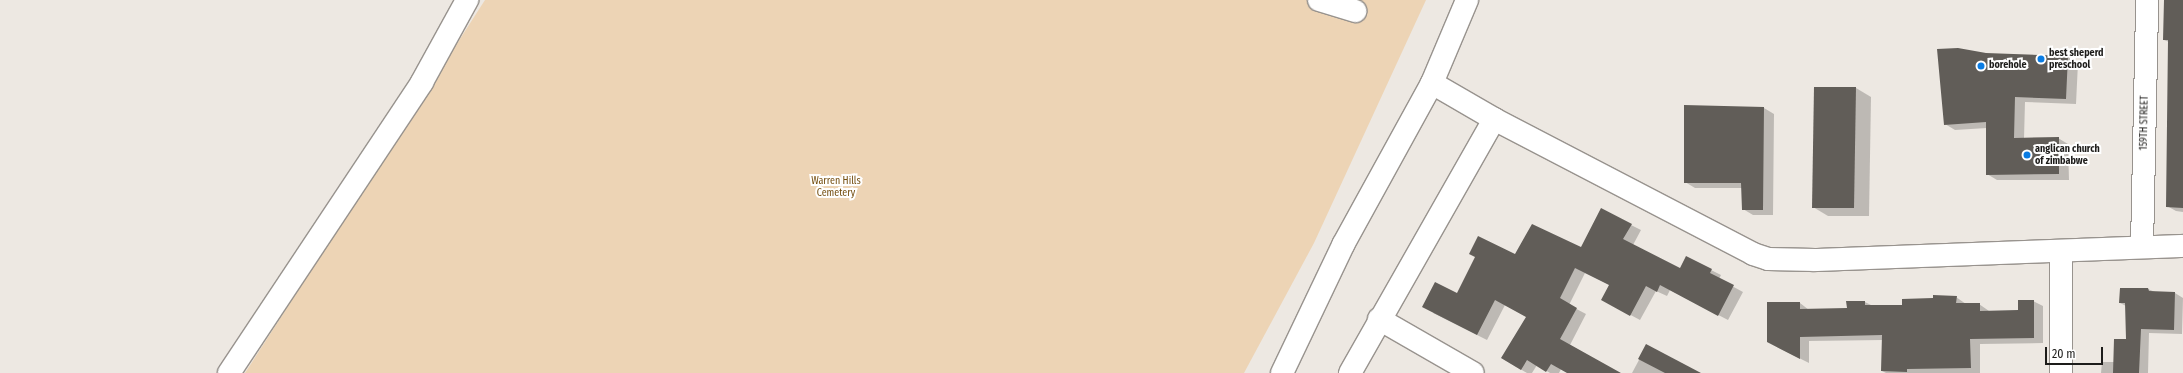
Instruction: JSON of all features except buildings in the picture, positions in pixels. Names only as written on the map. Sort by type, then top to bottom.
[{"type":"street","points":[[229,373],[422,82],[467,0]]},
{"type":"street","points":[[1319,0],[1355,11]]},
{"type":"street","points":[[1282,373],[1343,245],[1432,83],[1467,0]]},
{"type":"street","name":"159TH STREET","points":[[2142,247],[2147,0]]},
{"type":"street","points":[[1432,83],[1494,119],[1753,254],[1768,259],[1794,261],[2061,252],[2183,246]]},
{"type":"street","points":[[1350,373],[1379,319],[1494,119]]},
{"type":"street","points":[[2061,252],[2061,373]]},
{"type":"street","points":[[1379,319],[1473,373]]},
{"type":"green space","name":"Warren Hills Cemetery","points":[[485,0],[1426,0],[1314,243],[1244,373],[245,373]]},
{"type":"place","name":"best sheperd preschool","points":[[2041,59]]},
{"type":"place","name":"borehole","points":[[1981,66]]},
{"type":"place","name":"anglican church of zimbabwe","points":[[2027,155]]}]
